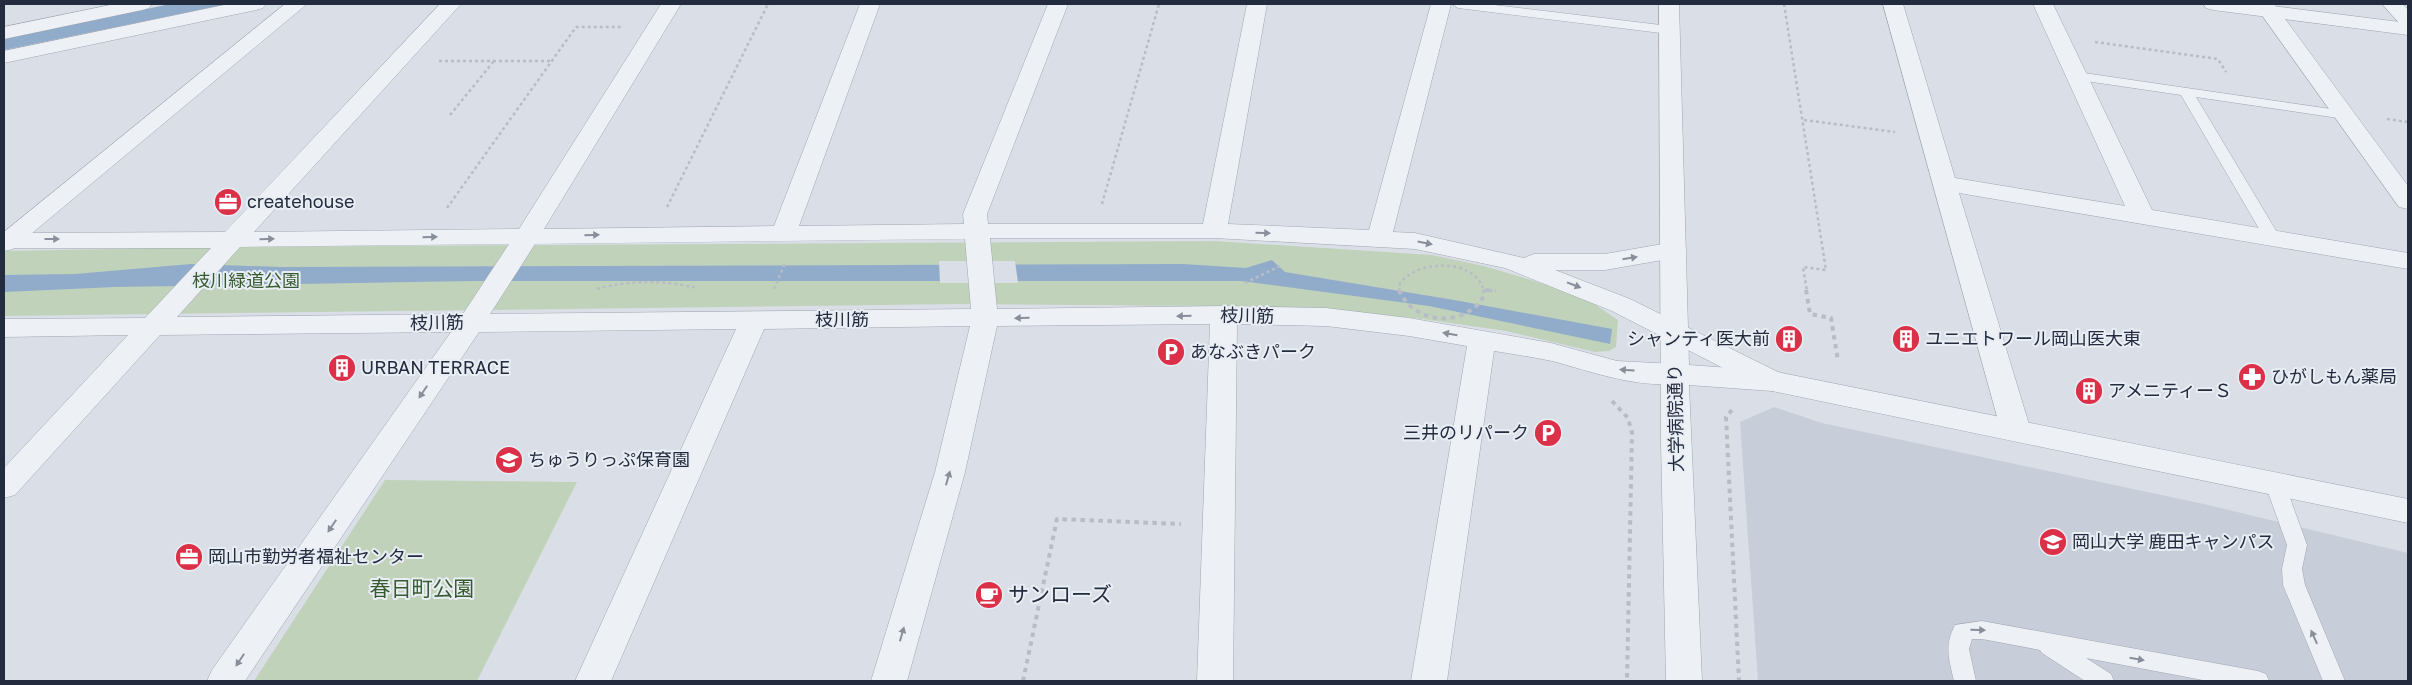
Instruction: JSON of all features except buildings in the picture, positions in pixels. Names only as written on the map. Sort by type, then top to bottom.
[{"type":"street","points":[[4,33],[142,4]]},
{"type":"street","points":[[4,57],[256,4]]},
{"type":"street","points":[[5,241],[297,4]]},
{"type":"street","points":[[4,487],[451,4]]},
{"type":"street","points":[[225,681],[471,323],[671,4]]},
{"type":"street","points":[[784,233],[870,4]]},
{"type":"street","points":[[889,681],[950,472],[985,319],[975,214],[1058,4]]},
{"type":"street","points":[[1214,231],[1257,4]]},
{"type":"street","points":[[1379,238],[1441,4]]},
{"type":"street","name":"大学病院通り","points":[[1668,4],[1675,374],[1684,681]]},
{"type":"street","points":[[1893,4],[2016,431]]},
{"type":"street","points":[[2043,4],[2142,216]]},
{"type":"street","points":[[2213,4],[2266,7],[2408,29]]},
{"type":"street","points":[[2392,4],[2408,21]]},
{"type":"street","points":[[2266,7],[2408,202]]},
{"type":"street","points":[[1944,183],[2273,238],[2404,266]]},
{"type":"street","points":[[5,241],[976,231],[1214,231],[1415,241],[1512,262],[1599,295],[1772,381],[2408,511]]},
{"type":"street","points":[[1512,262],[1605,262],[1674,250]]},
{"type":"street","points":[[1216,681],[1224,315]]},
{"type":"street","name":"枝川筋","points":[[4,328],[1224,315],[1326,317],[1409,327],[1551,352],[1617,370],[1772,381]]},
{"type":"street","points":[[593,681],[754,320]]},
{"type":"street","points":[[1429,681],[1482,340]]},
{"type":"lane","points":[[1458,4],[1669,30]]},
{"type":"lane","points":[[2077,76],[2345,115]]},
{"type":"lane","points":[[2186,92],[2273,238]]},
{"type":"lane","points":[[2275,484],[2297,545],[2292,570],[2294,585],[2334,681]]},
{"type":"lane","points":[[1964,681],[1958,649],[1963,631],[1982,630],[2258,681]]},
{"type":"lane","points":[[2042,641],[2103,681]]},
{"type":"path","points":[[666,209],[768,4]]},
{"type":"path","points":[[1102,205],[1159,4]]},
{"type":"path","points":[[1784,4],[1804,120],[1826,270],[1803,267],[1810,314],[1831,318],[1839,369]]},
{"type":"path","points":[[444,212],[576,27],[657,26]]},
{"type":"path","points":[[2058,37],[2218,59],[2243,100]]},
{"type":"path","points":[[398,61],[552,61]]},
{"type":"path","points":[[450,115],[494,61]]},
{"type":"path","points":[[1804,120],[1931,137]]},
{"type":"path","points":[[774,289],[787,258]]},
{"type":"path","points":[[1240,285],[1282,265]]},
{"type":"path","points":[[1399,290],[1400,282],[1405,274]]},
{"type":"path","points":[[596,290],[612,284],[650,283],[685,285],[700,289],[703,293]]},
{"type":"path","points":[[1610,400],[1628,418],[1632,434],[1627,681]]},
{"type":"path","points":[[1738,408],[1726,417],[1739,681]]},
{"type":"path","points":[[1023,681],[1057,518],[1219,526]]},
{"type":"shaded area","name":"岡山大学 鹿田キャンパス","points":[[1774,407],[1822,423],[2204,504],[2408,553],[2408,681],[1758,681],[1740,422]]},
{"type":"green space","name":"枝川緑道公園","points":[[1214,241],[1432,255],[1484,266],[1581,295],[1618,320],[1616,347],[1609,351],[1595,352],[1506,331],[1415,318],[1317,309],[1205,306],[960,304],[4,316],[4,251],[221,247]]},
{"type":"green space","name":"春日町公園","points":[[385,480],[577,482],[477,681],[254,681]]},
{"type":"water","points":[[170,4],[228,4],[4,50],[4,39]]},
{"type":"water","points":[[1272,260],[1285,272],[1612,329],[1610,344],[1429,306],[1241,281],[472,281],[115,287],[4,292],[4,275],[75,274],[191,264],[282,267],[1183,264],[1246,268]]},
{"type":"pier","points":[[939,261],[1015,261],[1018,283],[940,283]]},
{"type":"place","name":"createhouse","points":[[228,202]]},
{"type":"place","name":"シャンティ医大前","points":[[1789,339]]},
{"type":"place","name":"ユニエトワール岡山医大東","points":[[1906,339]]},
{"type":"place","name":"あなぶきパーク","points":[[1171,352]]},
{"type":"place","name":"URBAN TERRACE","points":[[342,368]]},
{"type":"place","name":"ひがしもん薬局","points":[[2252,377]]},
{"type":"place","name":"アメニティーＳ","points":[[2089,391]]},
{"type":"place","name":"三井のリパーク","points":[[1548,433]]},
{"type":"place","name":"ちゅうりっぷ保育園","points":[[509,460]]},
{"type":"place","name":"岡山大学 鹿田キャンパス","points":[[2053,542]]},
{"type":"place","name":"岡山市勤労者福祉センター","points":[[189,557]]},
{"type":"place","name":"サンローズ","points":[[989,595]]}]
